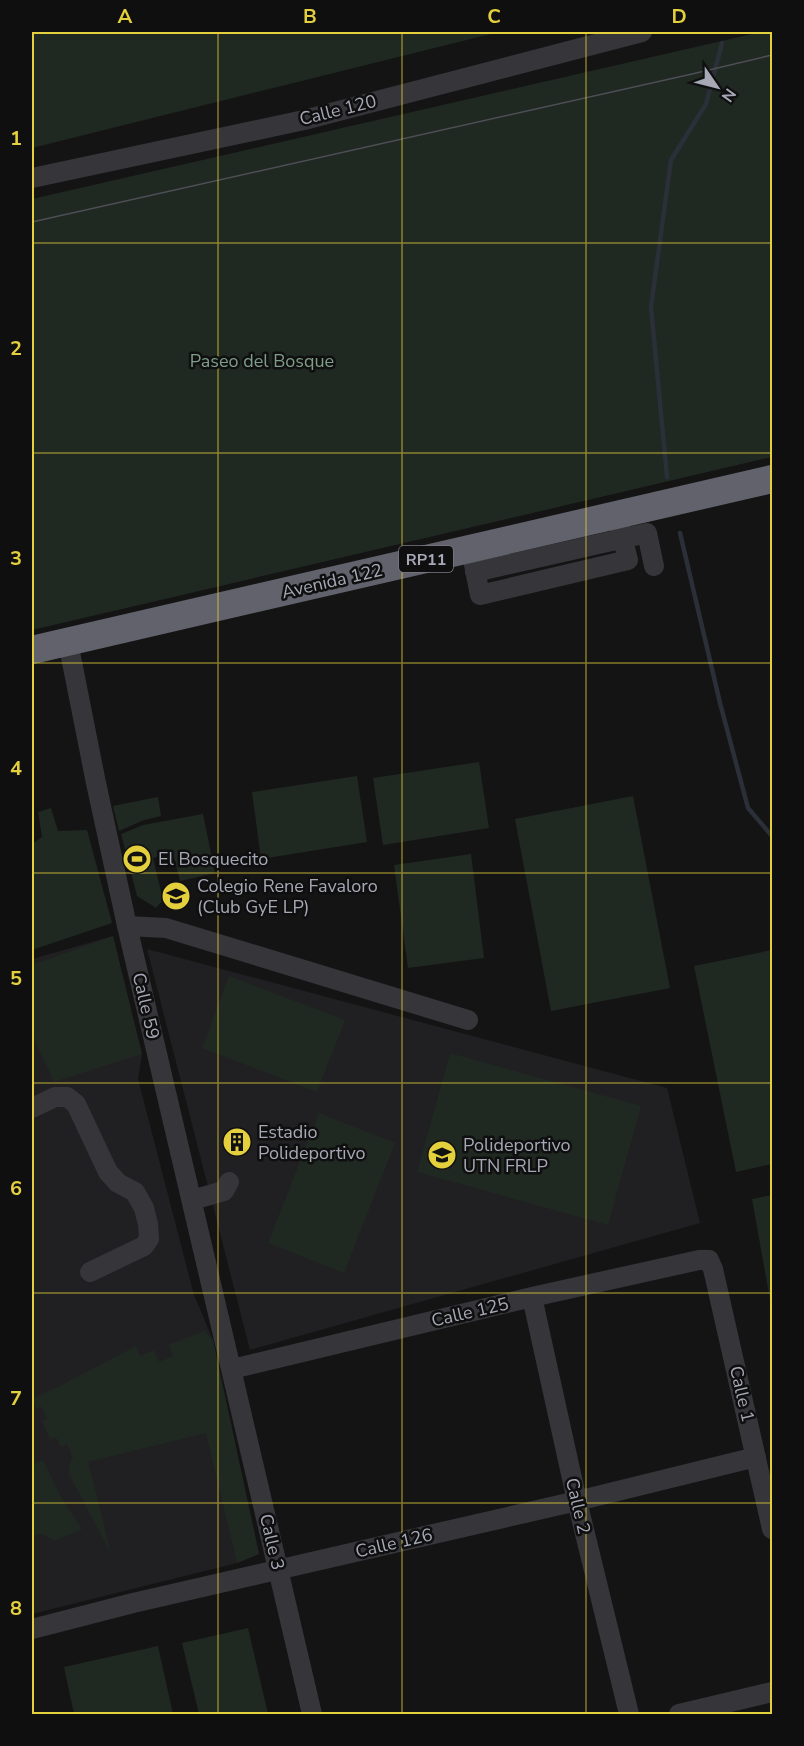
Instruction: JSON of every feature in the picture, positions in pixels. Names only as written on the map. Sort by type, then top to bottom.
[{"type":"highway","name":"Avenida 122","points":[[32,650],[478,563],[620,527],[772,479]]},
{"type":"street","name":"Calle 120","points":[[32,178],[304,120],[642,32]]},
{"type":"street","points":[[620,527],[628,560],[492,593],[478,563],[602,543],[620,527]]},
{"type":"street","points":[[620,527],[647,533],[654,566]]},
{"type":"street","points":[[602,543],[607,565]]},
{"type":"street","name":"Calle 59","points":[[68,642],[127,926],[232,1369]]},
{"type":"street","points":[[127,926],[166,928],[468,1020]]},
{"type":"street","points":[[32,1108],[55,1097],[67,1097],[76,1104],[108,1172],[118,1183],[135,1191],[144,1208],[149,1239],[144,1246],[90,1272]]},
{"type":"street","points":[[192,1200],[224,1191],[229,1182]]},
{"type":"street","name":"Calle 125","points":[[232,1369],[532,1298],[699,1260],[709,1260]]},
{"type":"street","name":"Calle 1","points":[[709,1260],[713,1269],[772,1529]]},
{"type":"street","name":"Calle 2","points":[[532,1298],[577,1501],[629,1714]]},
{"type":"street","name":"Calle 3","points":[[232,1369],[312,1714]]},
{"type":"street","name":"Calle 126","points":[[32,1629],[132,1603],[577,1501],[756,1457]]},
{"type":"street","points":[[679,1714],[772,1692]]},
{"type":"shaded area","points":[[113,936],[142,1054],[138,1079],[194,1295],[213,1340],[259,1554],[237,1563],[32,1614],[32,959]]},
{"type":"shaded area","name":"Polideportivo UTN FRLP","points":[[147,949],[667,1088],[700,1223],[250,1350]]},
{"type":"green space","points":[[32,32],[499,32],[32,148]]},
{"type":"green space","name":"Paseo del Bosque","points":[[761,32],[772,32],[772,457],[32,630],[32,199]]},
{"type":"green space","points":[[479,762],[489,828],[383,845],[373,778]]},
{"type":"green space","points":[[357,776],[367,842],[261,859],[252,792]]},
{"type":"green space","points":[[633,796],[670,988],[551,1011],[515,819]]},
{"type":"green space","points":[[158,797],[161,816],[144,820],[119,831],[113,806]]},
{"type":"green space","points":[[51,808],[58,831],[87,830],[112,923],[32,950],[32,844],[42,837],[38,812]]},
{"type":"green space","points":[[203,814],[215,873],[180,881],[173,853],[153,858],[163,900],[156,908],[137,896],[121,834],[143,825]]},
{"type":"green space","points":[[471,854],[484,958],[408,968],[394,865]]},
{"type":"green space","points":[[113,936],[142,1054],[54,1082],[32,1035],[32,965]]},
{"type":"green space","points":[[772,950],[772,1164],[736,1172],[694,966]]},
{"type":"green space","points":[[229,976],[345,1020],[317,1092],[202,1048]]},
{"type":"green space","points":[[450,1053],[641,1106],[608,1225],[417,1172]]},
{"type":"green space","points":[[319,1113],[395,1143],[344,1273],[268,1243]]},
{"type":"green space","points":[[772,1195],[772,1311],[752,1199]]},
{"type":"green space","points":[[204,1331],[213,1340],[259,1554],[237,1563],[206,1433],[88,1462],[111,1554],[69,1474],[69,1465],[73,1458],[67,1444],[61,1447],[56,1437],[50,1439],[42,1421],[47,1419],[42,1407],[36,1408],[33,1398],[136,1346],[140,1356],[154,1350],[159,1362],[173,1356],[168,1345]]},
{"type":"green space","points":[[43,1460],[60,1495],[82,1529],[55,1541],[42,1534],[33,1535],[32,1538],[32,1465]]},
{"type":"green space","points":[[248,1628],[268,1714],[199,1714],[182,1643]]},
{"type":"green space","points":[[158,1646],[173,1714],[74,1714],[64,1667]]},
{"type":"waterway","points":[[667,477],[651,307],[671,160],[706,104],[722,43]]},
{"type":"waterway","points":[[680,533],[720,703],[748,808],[772,836]]},
{"type":"tram line","points":[[32,222],[772,55]]},
{"type":"place","name":"El Bosquecito","points":[[137,859]]},
{"type":"place","name":"Colegio Rene Favaloro (Club GyE LP)","points":[[176,896]]},
{"type":"place","name":"Estadio Polideportivo","points":[[237,1142]]},
{"type":"place","name":"Polideportivo UTN FRLP","points":[[442,1155]]}]
